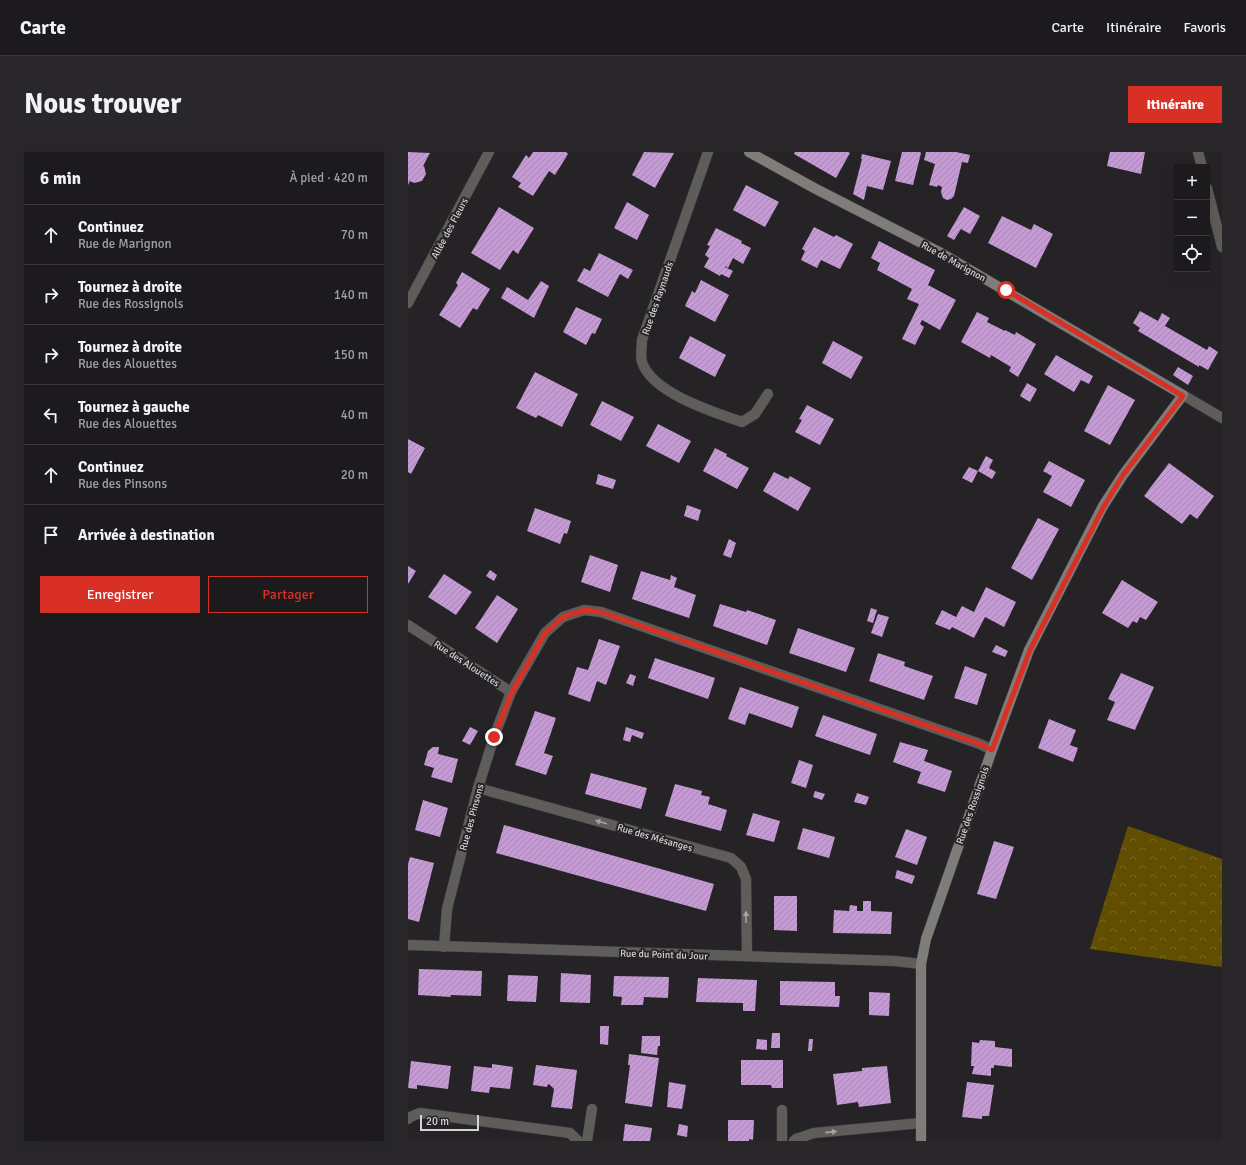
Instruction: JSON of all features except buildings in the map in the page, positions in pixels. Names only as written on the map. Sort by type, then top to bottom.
[{"type":"street","name":"Allée des Fleurs","points":[[408,303],[489,152]]},
{"type":"street","name":"Rue des Raynauds","points":[[708,152],[642,340],[642,361],[652,378],[666,390],[714,413],[742,422],[755,414],[768,394]]},
{"type":"street","name":"Rue de Marignon","points":[[749,152],[816,189],[941,253],[1183,396],[1220,414]]},
{"type":"street","points":[[1198,152],[1201,164]]},
{"type":"street","points":[[1210,200],[1222,247]]},
{"type":"street","name":"Rue des Rossignols","points":[[921,1141],[921,964],[926,939],[992,750],[1030,650],[1104,506],[1123,475],[1183,396]]},
{"type":"street","name":"Rue des Alouettes","points":[[408,626],[512,692],[545,633],[563,617],[584,610],[601,612],[980,744],[992,750]]},
{"type":"street","name":"Rue des Pinsons","points":[[444,946],[447,909],[478,788],[494,737],[512,692]]},
{"type":"street","name":"Rue des Mésanges","points":[[478,788],[731,858],[741,867],[746,879],[746,956]]},
{"type":"street","name":"Rue du Point du Jour","points":[[408,945],[895,961],[921,964]]},
{"type":"street","points":[[587,1141],[592,1109]]},
{"type":"street","points":[[782,1110],[782,1141]]},
{"type":"street","points":[[408,1119],[420,1113],[428,1114],[570,1133],[578,1141]]},
{"type":"street","points":[[794,1141],[814,1133],[921,1122]]},
{"type":"green space","points":[[1128,826],[1222,859],[1222,967],[1090,949]]},
{"type":"route","points":[[494,737],[512,692],[545,633],[563,617],[584,610],[601,612],[980,744],[992,750],[1030,650],[1104,506],[1123,475],[1183,396],[1006,290]]}]
